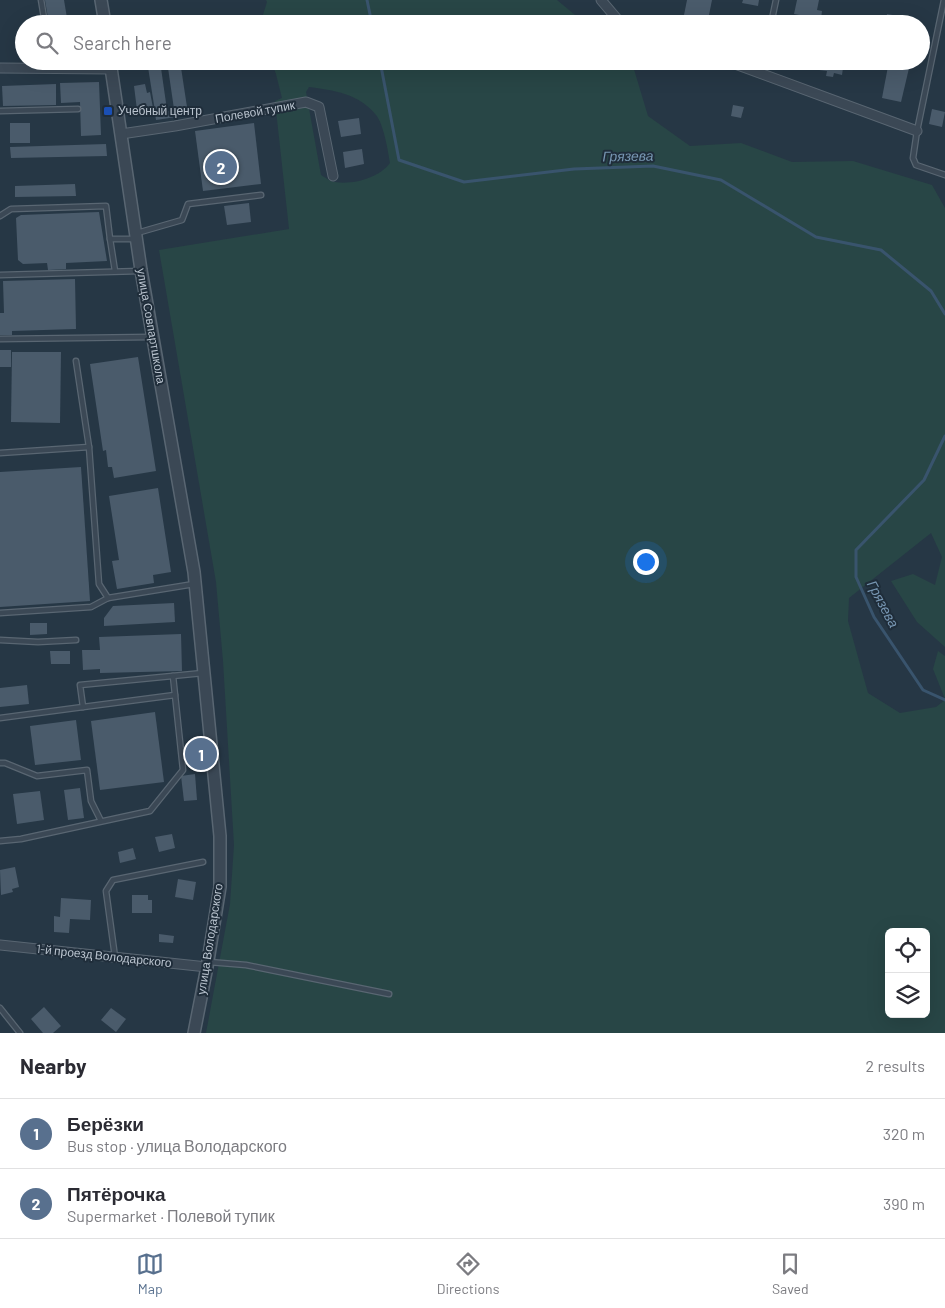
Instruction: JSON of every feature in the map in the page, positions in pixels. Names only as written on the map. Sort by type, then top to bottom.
[{"type":"street","points":[[101,0],[103,15]]},
{"type":"street","points":[[601,0],[614,15]]},
{"type":"street","points":[[0,68],[15,68]]},
{"type":"street","name":"улица Совпартшкола","points":[[112,70],[141,270],[196,587],[204,669]]},
{"type":"street","points":[[750,70],[917,131]]},
{"type":"street","name":"Полевой тупик","points":[[121,134],[306,102],[319,107],[333,176]]},
{"type":"street","name":"улица Володарского","points":[[194,1033],[208,965],[220,887],[221,866],[204,669]]},
{"type":"street","name":"1-й проезд Володарского","points":[[0,945],[208,965]]},
{"type":"lane","points":[[41,0],[44,15]]},
{"type":"lane","points":[[773,15],[776,0]]},
{"type":"lane","points":[[930,68],[944,0]]},
{"type":"lane","points":[[760,74],[761,70]]},
{"type":"lane","points":[[930,70],[913,158],[916,165],[945,175]]},
{"type":"lane","points":[[0,111],[78,109]]},
{"type":"lane","points":[[110,240],[136,236],[182,220],[188,204],[261,195]]},
{"type":"lane","points":[[0,216],[11,209],[106,206],[115,271]]},
{"type":"lane","points":[[0,275],[141,270]]},
{"type":"lane","points":[[0,339],[152,337]]},
{"type":"lane","points":[[76,361],[89,447],[99,584],[108,598]]},
{"type":"lane","points":[[0,453],[89,447]]},
{"type":"lane","points":[[0,613],[91,607],[108,598],[196,587]]},
{"type":"lane","points":[[0,640],[38,642],[76,640]]},
{"type":"lane","points":[[83,707],[80,685],[173,676],[204,669]]},
{"type":"lane","points":[[0,841],[21,839],[150,811],[183,770],[173,676]]},
{"type":"lane","points":[[0,718],[175,695]]},
{"type":"lane","points":[[0,763],[5,763],[37,776],[87,770],[91,801],[101,822]]},
{"type":"lane","points":[[115,957],[106,891],[114,880],[203,862]]},
{"type":"lane","points":[[208,965],[246,965],[389,994]]},
{"type":"lane","points":[[0,1008],[20,1033]]},
{"type":"green space","points":[[266,0],[557,0],[575,15],[263,15]]},
{"type":"green space","points":[[274,70],[634,70],[648,116],[690,146],[741,143],[792,162],[853,161],[932,185],[945,208],[945,647],[917,622],[891,581],[913,574],[935,585],[942,557],[931,533],[849,598],[848,621],[868,693],[900,713],[936,707],[945,700],[945,1033],[206,1033],[230,904],[234,845],[223,661],[216,582],[159,250],[289,229],[275,101],[282,98]],"holes":[[[309,87],[346,94],[370,108],[379,119],[390,163],[373,176],[342,183],[333,182],[321,175],[306,92]]]},
{"type":"green space","points":[[938,651],[945,656],[945,699],[933,669]]},
{"type":"building","points":[[45,0],[64,0],[66,15],[48,15]]},
{"type":"building","points":[[687,0],[712,0],[709,15],[684,15]]},
{"type":"building","points":[[743,0],[759,0],[758,6],[742,3]]},
{"type":"building","points":[[797,0],[819,0],[817,10],[822,11],[822,15],[794,14]]},
{"type":"building","points":[[148,70],[161,70],[167,110],[155,111]]},
{"type":"building","points":[[168,70],[181,70],[187,107],[174,109]]},
{"type":"building","points":[[819,70],[843,70],[842,75],[834,73],[833,77],[826,76],[827,71]]},
{"type":"building","points":[[887,70],[909,70],[901,102],[882,98]]},
{"type":"building","points":[[99,82],[101,135],[81,136],[80,102],[61,103],[60,83]]},
{"type":"building","points":[[56,84],[56,105],[3,106],[2,86]]},
{"type":"building","points":[[145,84],[147,93],[150,92],[153,108],[137,110],[134,86]]},
{"type":"building","points":[[733,105],[744,107],[741,118],[731,116]]},
{"type":"building","points":[[932,109],[945,112],[942,127],[929,124]]},
{"type":"building","points":[[175,110],[176,117],[156,120],[155,113]]},
{"type":"building","points":[[359,118],[361,134],[341,137],[338,121]]},
{"type":"building","points":[[10,123],[30,123],[30,143],[10,143]]},
{"type":"building","points":[[254,123],[261,184],[203,191],[195,131]]},
{"type":"building","points":[[106,144],[107,156],[11,158],[10,147]]},
{"type":"building","points":[[362,149],[364,164],[345,168],[343,152]]},
{"type":"building","points":[[75,184],[76,196],[15,197],[15,186]]},
{"type":"building","points":[[249,203],[251,222],[227,225],[224,206]]},
{"type":"building","points":[[99,212],[107,261],[66,263],[66,269],[48,270],[47,263],[23,264],[18,260],[16,218],[21,215]]},
{"type":"building","points":[[75,279],[76,329],[12,331],[12,335],[0,335],[0,313],[4,313],[3,281]]},
{"type":"building","points":[[0,350],[11,350],[11,367],[0,367]]},
{"type":"building","points":[[12,352],[61,352],[60,423],[11,422]]},
{"type":"building","points":[[138,357],[156,471],[114,478],[112,467],[108,467],[106,450],[103,451],[90,364]]},
{"type":"building","points":[[81,467],[90,601],[0,607],[0,472]]},
{"type":"building","points":[[158,488],[171,572],[153,575],[154,583],[117,589],[112,561],[119,560],[109,496]]},
{"type":"building","points":[[174,603],[175,622],[104,626],[104,618],[113,606]]},
{"type":"building","points":[[30,623],[47,623],[47,634],[30,635]]},
{"type":"building","points":[[181,634],[182,671],[100,673],[100,669],[83,670],[82,650],[100,650],[99,637]]},
{"type":"building","points":[[50,651],[70,651],[70,664],[51,664]]},
{"type":"building","points":[[27,685],[29,704],[0,707],[0,688]]},
{"type":"building","points":[[155,712],[164,782],[100,790],[91,721]]},
{"type":"building","points":[[76,720],[81,760],[35,765],[30,726]]},
{"type":"building","points":[[195,774],[197,800],[184,801],[181,776]]},
{"type":"building","points":[[80,788],[84,818],[68,820],[64,790]]},
{"type":"building","points":[[40,791],[44,820],[17,824],[13,794]]},
{"type":"building","points":[[172,834],[175,848],[159,852],[155,837]]},
{"type":"building","points":[[133,848],[136,859],[120,863],[118,852]]},
{"type":"building","points":[[15,867],[19,887],[12,889],[13,892],[1,895],[0,870]]},
{"type":"building","points":[[178,879],[196,882],[193,900],[175,897]]},
{"type":"building","points":[[132,895],[148,895],[148,900],[152,900],[152,913],[132,913]]},
{"type":"building","points":[[61,898],[91,900],[90,920],[70,919],[69,933],[54,932],[54,916],[60,917]]},
{"type":"building","points":[[159,934],[174,936],[173,943],[159,942]]},
{"type":"building","points":[[44,1007],[61,1026],[53,1033],[43,1033],[31,1019]]},
{"type":"building","points":[[111,1008],[126,1019],[116,1032],[101,1020]]},
{"type":"waterway","name":"Грязева","points":[[367,0],[370,15]]},
{"type":"waterway","name":"Грязева","points":[[382,70],[399,160],[464,182],[574,169],[653,166],[721,180],[816,237],[881,250],[931,291],[945,314]]},
{"type":"waterway","name":"Грязева","points":[[945,436],[924,480],[856,550],[856,577],[874,617],[923,690],[945,700]]},
{"type":"place","name":"Учебный центр","points":[[108,111]]},
{"type":"place","name":"Пятёрочка","points":[[221,167]]},
{"type":"place","name":"Берёзки","points":[[201,754]]}]
